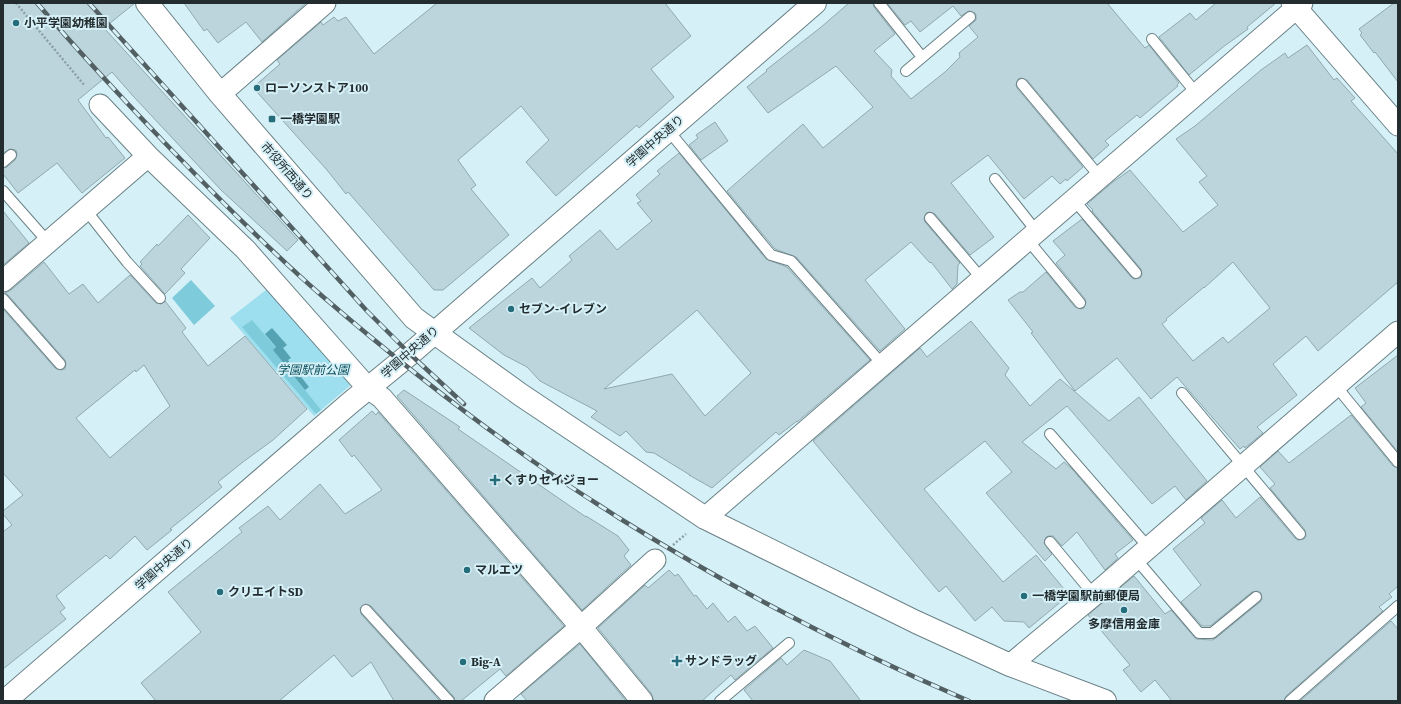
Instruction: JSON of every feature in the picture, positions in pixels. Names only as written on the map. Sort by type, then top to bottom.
[{"type":"street","name":"市役所西通り","points":[[147,3],[220,94],[414,318],[435,331],[522,395],[705,518],[916,622],[1010,665],[1106,701]]},
{"type":"street","points":[[220,94],[325,3]]},
{"type":"street","name":"学園中央通り","points":[[5,701],[368,388],[410,354],[815,3]]},
{"type":"street","points":[[705,518],[1100,178],[1297,4],[1398,125]]},
{"type":"street","points":[[100,105],[148,156],[245,249],[368,388],[382,398],[581,627],[642,701]]},
{"type":"street","points":[[3,281],[148,156]]},
{"type":"street","points":[[1010,665],[1094,595],[1398,332]]},
{"type":"street","points":[[504,698],[655,560]]},
{"type":"lane","points":[[878,3],[922,57]]},
{"type":"lane","points":[[906,71],[970,17]]},
{"type":"lane","points":[[1152,39],[1196,93]]},
{"type":"lane","points":[[1022,84],[1100,178]]},
{"type":"lane","points":[[668,130],[771,255],[791,261],[883,365]]},
{"type":"lane","points":[[995,179],[1080,303]]},
{"type":"lane","points":[[3,192],[48,242]]},
{"type":"lane","points":[[1074,200],[1136,273]]},
{"type":"lane","points":[[85,209],[127,262],[160,298]]},
{"type":"lane","points":[[930,218],[982,279]]},
{"type":"lane","points":[[3,299],[60,364]]},
{"type":"lane","points":[[1336,386],[1398,462]]},
{"type":"lane","points":[[1182,393],[1300,534]]},
{"type":"lane","points":[[1050,434],[1142,553],[1199,633],[1212,633],[1256,597]]},
{"type":"lane","points":[[1050,542],[1094,595]]},
{"type":"lane","points":[[1290,701],[1398,606]]},
{"type":"lane","points":[[366,610],[449,701]]},
{"type":"lane","points":[[720,701],[789,643]]},
{"type":"path","points":[[16,3],[100,105]]},
{"type":"path","points":[[655,560],[705,518]]},
{"type":"green space","name":"学園駅前公園","points":[[275,283],[359,378],[314,416],[230,318]]},
{"type":"shaded area","points":[[191,280],[215,306],[194,325],[172,298]]},
{"type":"shaded area","points":[[252,320],[276,348],[273,350],[321,410],[316,414],[242,327]]},
{"type":"shaded area","points":[[272,328],[287,345],[283,348],[291,358],[288,360],[309,387],[305,390],[273,350],[276,347],[265,334]]},
{"type":"building","points":[[3,3],[135,3],[104,28],[298,240],[287,251],[221,190],[112,72],[78,100],[106,138],[108,137],[125,158],[82,193],[57,163],[18,193],[3,174],[3,168],[7,167],[15,160],[17,154],[16,150],[10,149],[3,153]]},
{"type":"building","points":[[184,3],[306,3],[262,42],[246,22],[218,43],[207,29],[204,31]]},
{"type":"building","points":[[437,3],[665,3],[691,36],[651,69],[674,97],[639,128],[637,125],[556,196],[526,162],[549,140],[521,106],[458,160],[476,185],[471,189],[509,235],[443,290],[434,290],[348,192],[346,194],[327,170],[257,92],[259,89],[257,84],[280,64],[277,60],[321,22],[323,25],[334,17],[338,21],[346,17],[374,54]]},
{"type":"building","points":[[849,3],[873,3],[874,7],[895,34],[874,51],[892,70],[891,76],[911,99],[945,72],[960,57],[959,53],[978,37],[969,26],[976,20],[976,15],[975,13],[969,11],[961,16],[953,6],[920,32],[911,21],[905,25],[887,3],[1107,3],[1145,48],[1149,45],[1179,83],[1177,85],[1178,86],[1140,118],[1137,115],[1105,141],[1109,145],[1093,159],[1027,80],[1021,78],[1018,79],[1016,85],[1017,88],[1083,167],[1067,181],[1066,179],[1060,184],[1052,176],[1024,199],[988,155],[951,183],[994,237],[970,255],[935,214],[929,212],[926,213],[924,219],[925,222],[960,263],[958,265],[957,284],[952,289],[931,262],[930,263],[911,242],[865,280],[905,329],[880,351],[796,257],[775,249],[727,191],[803,124],[823,148],[873,107],[836,66],[768,113],[747,87]]},
{"type":"building","points":[[1216,3],[1276,3],[1247,27],[1248,29],[1189,75],[1159,37],[1190,13],[1196,20]]},
{"type":"building","points":[[1394,3],[1398,3],[1398,82],[1360,35],[1362,33],[1359,29]]},
{"type":"building","points":[[1307,45],[1334,80],[1337,78],[1355,98],[1351,101],[1398,154],[1398,282],[1318,351],[1306,336],[1273,364],[1297,395],[1257,427],[1263,433],[1245,448],[1244,446],[1240,449],[1177,377],[1151,399],[1117,358],[1075,391],[1008,300],[1020,292],[1023,292],[1046,272],[1075,307],[1081,309],[1084,308],[1086,302],[1085,299],[1056,263],[1065,255],[1053,241],[1082,219],[1131,277],[1134,279],[1140,278],[1142,275],[1141,269],[1087,204],[1130,170],[1183,232],[1218,205],[1199,182],[1207,176],[1176,139],[1195,126],[1261,70],[1285,53],[1288,58]],"holes":[[[1233,262],[1270,308],[1228,343],[1223,337],[1193,361],[1162,324]]]},
{"type":"building","points":[[715,122],[728,141],[701,160],[689,145],[698,138],[696,135]]},
{"type":"building","points":[[679,153],[766,259],[787,267],[870,360],[797,422],[779,435],[776,432],[712,488],[654,453],[646,452],[626,431],[620,436],[591,417],[597,411],[540,381],[527,367],[504,355],[469,328],[532,278],[540,288],[572,260],[569,256],[600,230],[617,250],[652,221],[637,203],[641,201],[636,195],[660,174],[657,171]],"holes":[[[697,310],[751,373],[705,416],[672,374],[604,389]]]},
{"type":"building","points":[[3,211],[29,243],[3,265]]},
{"type":"building","points":[[188,215],[210,238],[181,269],[185,273],[165,294],[140,266],[142,264],[140,262]]},
{"type":"building","points":[[44,262],[69,294],[83,284],[98,303],[130,275],[156,303],[161,304],[165,301],[186,328],[182,332],[208,366],[245,336],[307,409],[273,440],[218,482],[222,487],[170,529],[172,530],[147,550],[135,536],[110,559],[106,555],[56,596],[65,608],[60,612],[66,619],[3,669],[3,532],[12,525],[3,514],[3,511],[23,495],[3,473],[3,309],[55,368],[61,370],[65,369],[66,363],[65,360],[5,293],[11,290]],"holes":[[[144,365],[170,406],[110,458],[76,418],[135,370],[136,372]]]},
{"type":"building","points":[[971,321],[1009,368],[1005,375],[1030,406],[1060,379],[1109,421],[1139,397],[1207,481],[1186,500],[1175,486],[1152,504],[1067,406],[1022,442],[1056,469],[1064,462],[1072,469],[1133,540],[1115,554],[1118,558],[1105,570],[1077,532],[1062,546],[1053,536],[1046,537],[1044,543],[1052,554],[1045,561],[986,493],[1012,472],[985,441],[924,489],[1003,582],[1036,555],[1069,595],[1029,628],[1024,622],[1004,621],[992,607],[975,621],[946,586],[939,592],[813,441],[920,348],[927,357]]},
{"type":"building","points":[[1398,355],[1398,452],[1361,407],[1366,403],[1355,388]]},
{"type":"building","points":[[404,390],[460,427],[458,429],[586,517],[618,536],[629,550],[624,556],[631,565],[582,610],[397,396]]},
{"type":"building","points":[[372,411],[376,415],[378,412],[564,626],[506,676],[500,669],[461,701],[455,701],[454,697],[371,606],[365,604],[360,608],[361,614],[440,701],[394,701],[371,662],[352,677],[334,655],[279,701],[156,701],[141,683],[201,632],[168,592],[242,532],[239,528],[268,506],[280,520],[320,484],[345,514],[382,490],[354,455],[352,457],[339,440]]},
{"type":"building","points":[[1351,415],[1393,466],[1398,468],[1398,586],[1389,594],[1392,597],[1379,607],[1383,611],[1286,696],[1284,701],[1172,701],[1155,680],[1141,692],[1123,670],[1130,665],[1088,615],[1134,576],[1165,614],[1171,610],[1196,639],[1212,640],[1216,638],[1260,602],[1262,599],[1261,593],[1258,591],[1252,592],[1210,626],[1202,626],[1181,602],[1201,585],[1173,549],[1205,523],[1201,518],[1222,500],[1236,518],[1260,497],[1295,538],[1298,540],[1304,539],[1306,536],[1305,530],[1270,488],[1275,484],[1260,467],[1278,451],[1289,463]]},
{"type":"building","points":[[669,570],[675,576],[678,574],[694,596],[696,595],[707,609],[713,603],[728,622],[735,616],[747,631],[755,626],[773,648],[735,680],[731,675],[702,701],[654,701],[651,693],[598,628],[645,585],[648,588]]},
{"type":"building","points":[[1391,621],[1398,629],[1398,701],[1300,701]]},
{"type":"building","points":[[580,644],[626,701],[527,701],[521,694]]},
{"type":"building","points":[[804,650],[830,661],[861,701],[753,701],[744,690],[781,658],[787,665]]},
{"type":"railway","points":[[37,3],[84,56],[202,182],[261,239],[321,295],[404,365],[462,409],[520,452],[567,484],[619,518],[704,569],[835,639],[969,701]]},
{"type":"railway","points":[[89,3],[367,311],[410,354],[464,404]]},
{"type":"place","name":"小平学園幼稚園","points":[[16,23]]},
{"type":"place","name":"ローソンストア100","points":[[257,88]]},
{"type":"place","name":"一橋学園駅","points":[[272,119]]},
{"type":"place","name":"セブン-イレブン","points":[[511,309]]},
{"type":"place","name":"くすりセイジョー","points":[[495,480]]},
{"type":"place","name":"マルエツ","points":[[467,570]]},
{"type":"place","name":"クリエイトSD","points":[[220,592]]},
{"type":"place","name":"一橋学園駅前郵便局","points":[[1024,596]]},
{"type":"place","name":"多摩信用金庫","points":[[1124,610]]},
{"type":"place","name":"サンドラッグ","points":[[677,661]]},
{"type":"place","name":"Big-A","points":[[463,662]]}]
